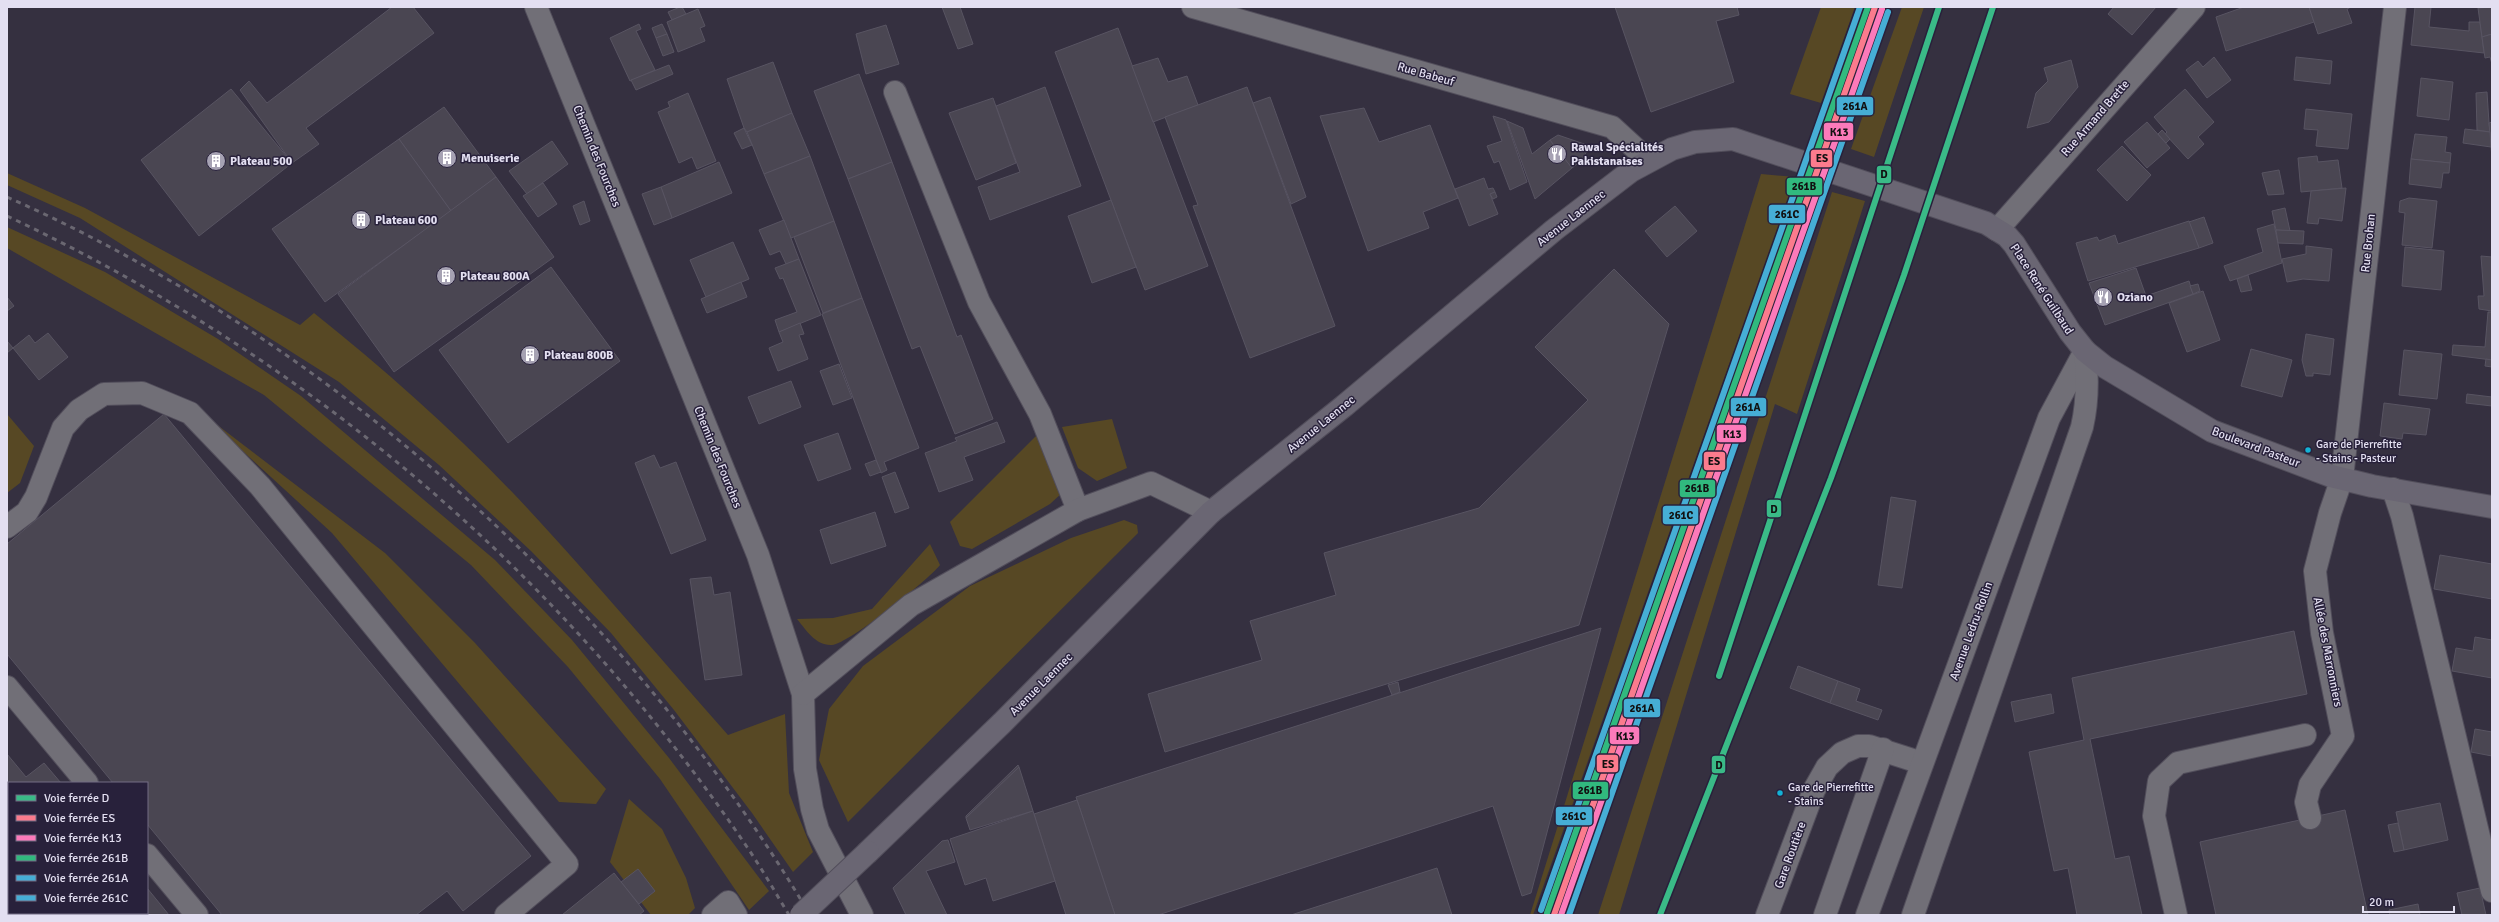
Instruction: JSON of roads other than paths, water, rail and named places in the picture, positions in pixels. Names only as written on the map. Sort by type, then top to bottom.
[{"type":"main road","name":"Avenue Laennec","points":[[801,915],[1002,723],[1211,512],[1344,406],[1554,230],[1648,160],[1695,142],[1733,139],[1981,221],[1997,230]]},
{"type":"main road","name":"Place René Guilbaud","points":[[1997,230],[2014,244],[2070,332],[2085,351]]},
{"type":"main road","name":"Boulevard Pasteur","points":[[2085,351],[2105,367],[2212,431],[2342,478],[2492,507]]},
{"type":"street","name":"Chemin des Fourches","points":[[536,7],[758,555],[804,694],[805,769],[812,809],[818,830],[862,915]]},
{"type":"street","name":"Rue Babeuf","points":[[1192,7],[1612,127],[1648,160]]},
{"type":"street","name":"Rue Armand Brette","points":[[1997,230],[2194,7]]},
{"type":"street","name":"Rue Brohan","points":[[2342,478],[2395,7]]},
{"type":"street","points":[[895,92],[979,302],[1040,414],[1078,510]]},
{"type":"street","points":[[1913,915],[2082,427],[2086,408],[2088,380],[2085,351]]},
{"type":"street","name":"Avenue Ledru-Rollin","points":[[1867,915],[2049,418],[2085,351]]},
{"type":"street","points":[[7,527],[27,512],[36,497],[52,452],[63,428],[79,410],[104,394],[142,392],[190,413],[260,486],[566,864],[506,915]]},
{"type":"street","name":"Allée des Marronniers","points":[[2310,818],[2306,802],[2310,785],[2343,736],[2322,633],[2316,597],[2315,571],[2330,512],[2342,478]]},
{"type":"street","points":[[804,694],[911,605],[1078,510],[1151,483],[1211,512]]},
{"type":"street","points":[[2393,489],[2402,516],[2492,891]]},
{"type":"street","points":[[7,687],[86,782]]},
{"type":"street","points":[[2176,915],[2154,816],[2158,781],[2178,763],[2305,735]]},
{"type":"street","name":"Gare Routière","points":[[1767,915],[1814,790],[1826,767],[1842,753],[1858,746],[1869,746],[1883,749],[1922,762]]},
{"type":"street","points":[[1825,915],[1883,749]]},
{"type":"street","points":[[148,856],[197,915]]},
{"type":"railway","points":[[7,197],[128,257],[245,327],[357,407],[463,495],[562,591],[654,694],[737,802],[810,915]]},
{"type":"railway","points":[[7,216],[117,272],[223,335],[324,405],[420,481],[510,564],[595,652],[674,747],[747,847],[789,915]]},
{"type":"rail line","name":"261C","points":[[1541,910],[1860,7]]},
{"type":"rail line","name":"261B","points":[[1547,913],[1868,7]]},
{"type":"rail line","name":"ES","points":[[1554,915],[1875,7]]},
{"type":"rail line","name":"D","points":[[1719,676],[1939,7]]},
{"type":"rail line","name":"D","points":[[1660,915],[1831,478],[1904,275],[1993,7]]},
{"type":"rail line","name":"K13","points":[[1561,915],[1882,9]]},
{"type":"rail line","name":"261A","points":[[1569,915],[1888,12]]},
{"type":"place","name":"Rawal Spécialités Pakistanaises","points":[[1557,154]]},
{"type":"place","name":"Menuiserie","points":[[447,158]]},
{"type":"place","name":"Plateau 500","points":[[216,161]]},
{"type":"place","name":"Plateau 600","points":[[361,220]]},
{"type":"place","name":"Plateau 800A","points":[[446,276]]},
{"type":"place","name":"Oziano","points":[[2103,297]]},
{"type":"place","name":"Plateau 800B","points":[[530,355]]},
{"type":"place","name":"Gare de Pierrefitte - Stains - Pasteur","points":[[2308,450]]},
{"type":"place","name":"Gare de Pierrefitte - Stains","points":[[1780,793]]}]
